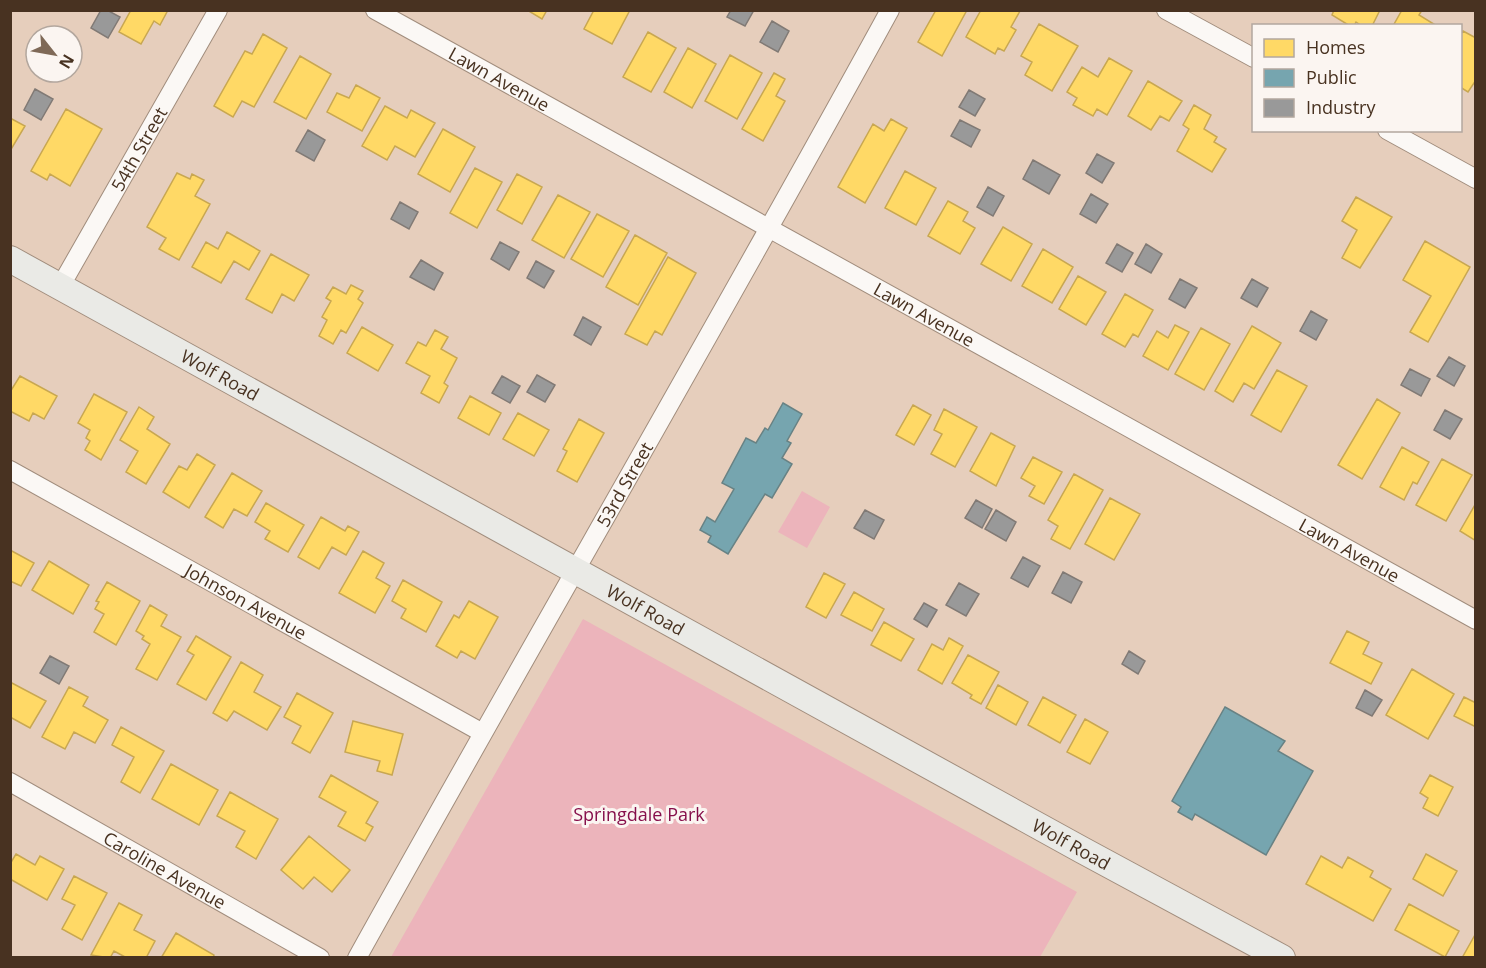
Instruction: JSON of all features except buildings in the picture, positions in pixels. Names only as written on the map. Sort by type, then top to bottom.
[{"type":"main road","name":"Wolf Road","points":[[10,259],[1082,850],[1282,957]]},
{"type":"street","name":"54th Street","points":[[60,287],[218,10]]},
{"type":"street","name":"Lawn Avenue","points":[[375,10],[1476,620]]},
{"type":"street","name":"53rd Street","points":[[357,957],[481,732],[770,230],[890,10]]},
{"type":"street","points":[[1166,10],[1252,57]]},
{"type":"street","points":[[1391,132],[1476,179]]},
{"type":"street","name":"Johnson Avenue","points":[[10,470],[481,732]]},
{"type":"street","name":"Caroline Avenue","points":[[10,782],[320,957]]},
{"type":"green space","points":[[802,491],[830,507],[807,548],[778,532]]},
{"type":"green space","name":"Springdale Park","points":[[583,619],[1077,892],[1040,957],[391,957]]}]
